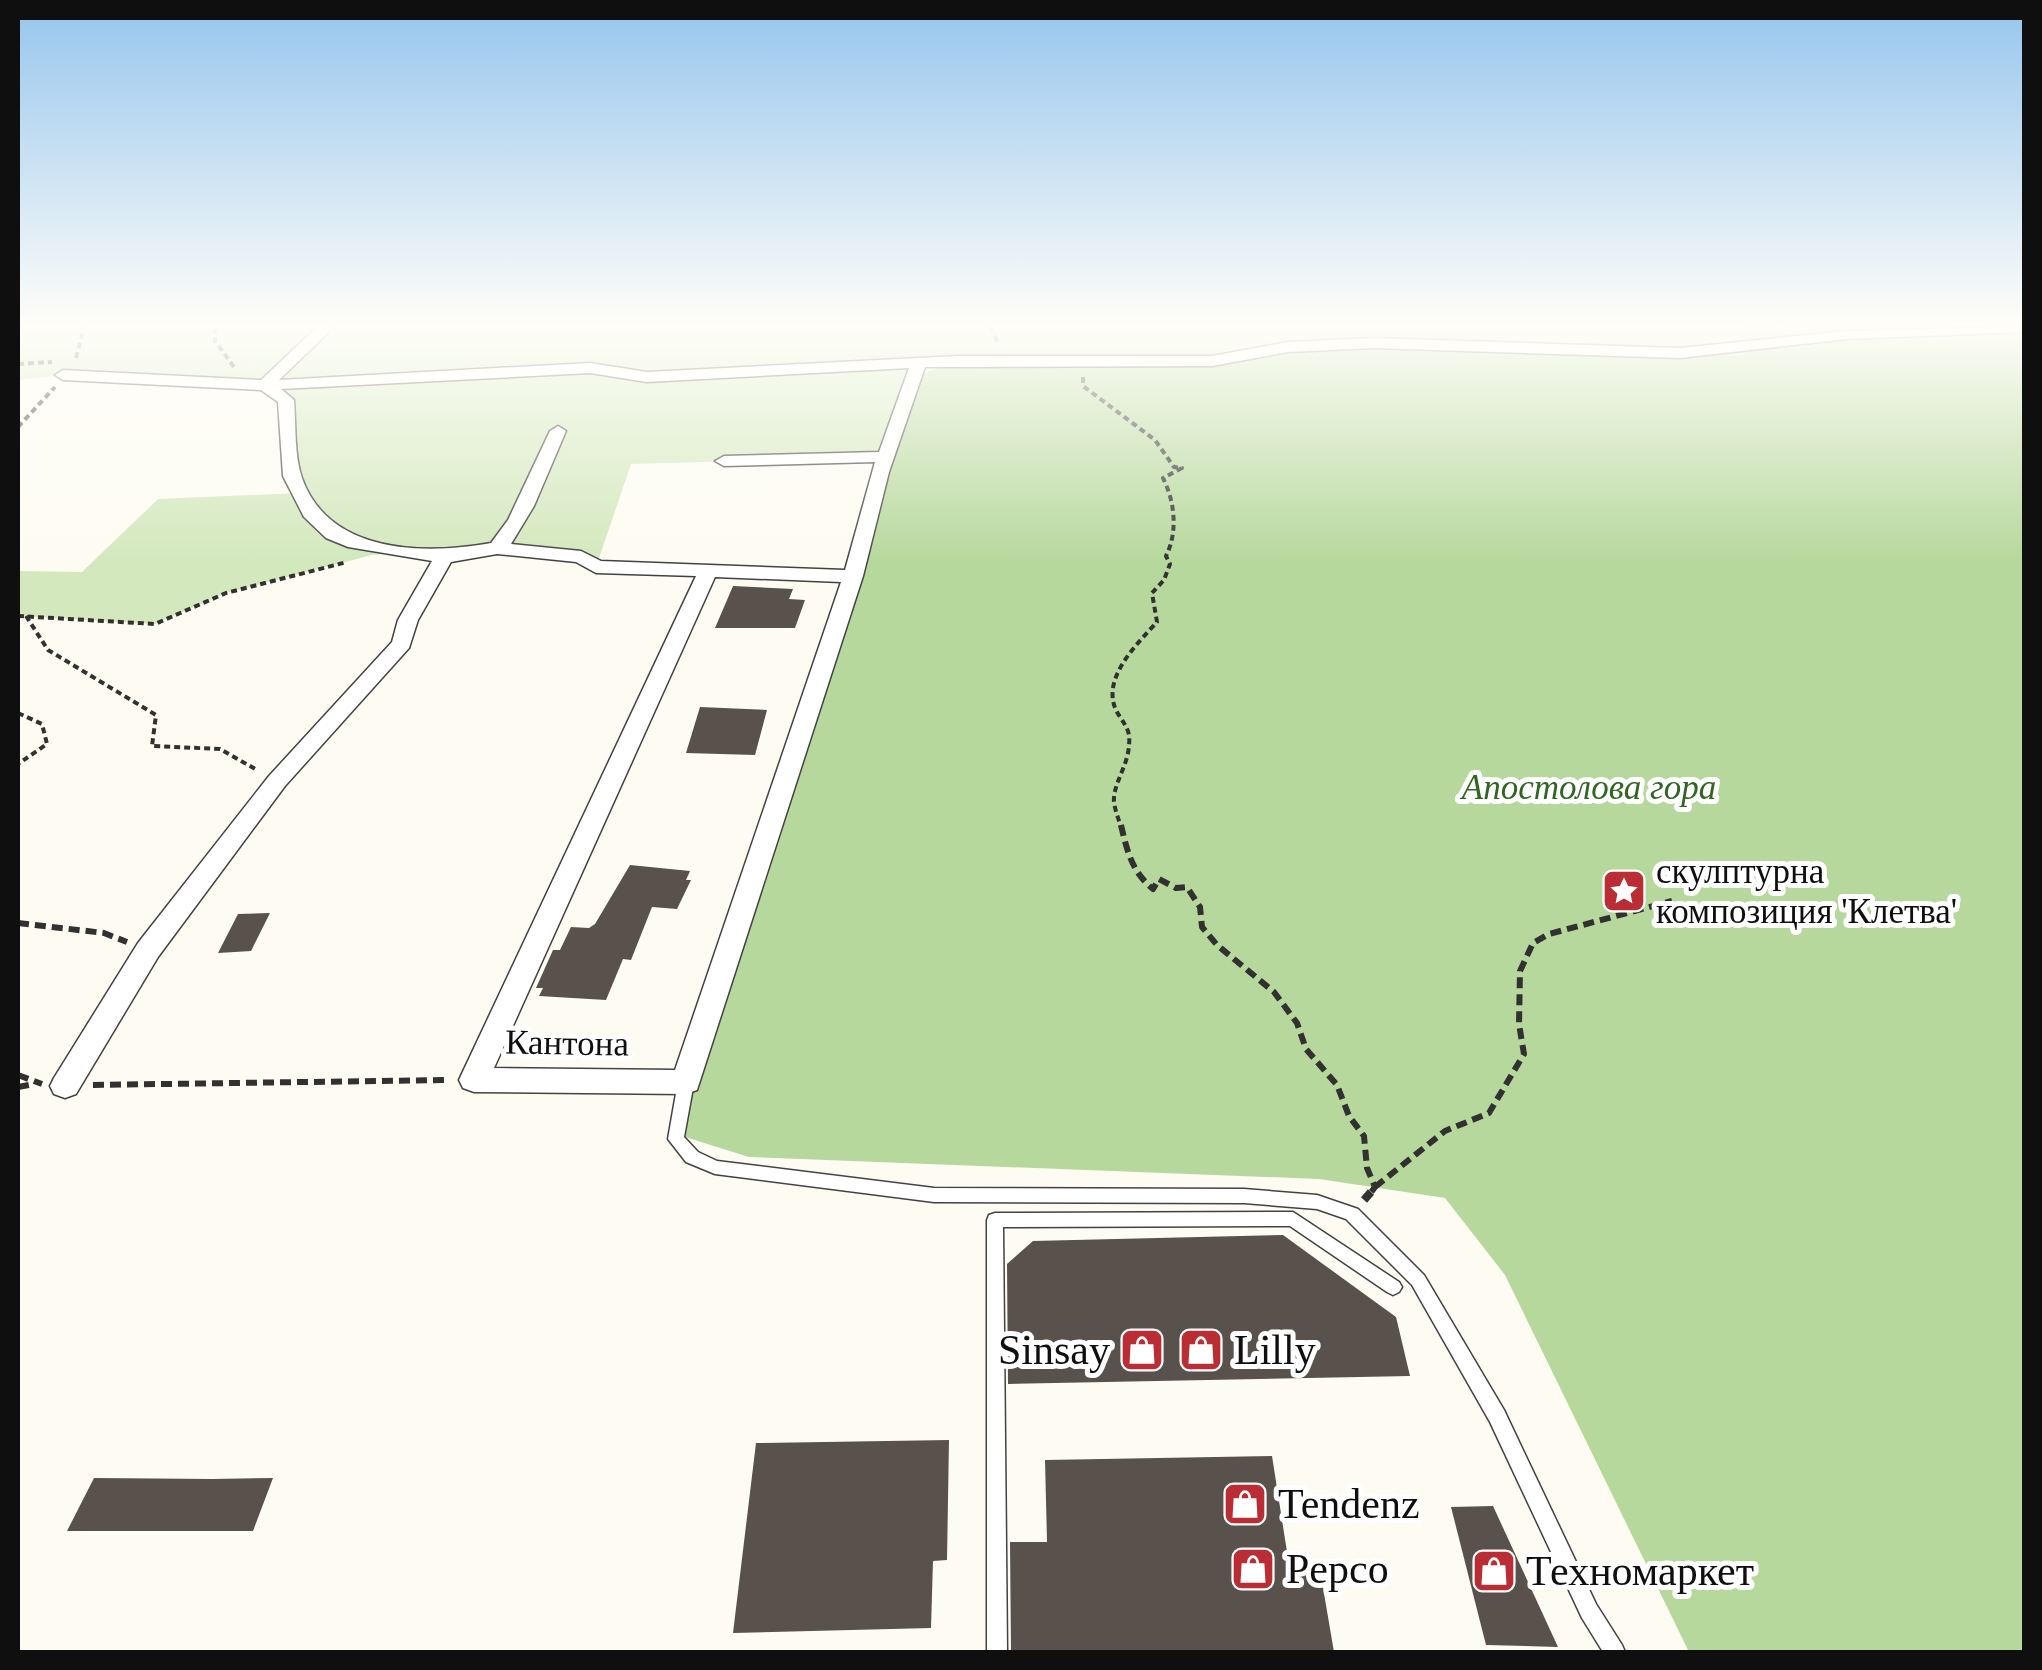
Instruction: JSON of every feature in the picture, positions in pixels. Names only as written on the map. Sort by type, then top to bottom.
[{"type":"street","points":[[286,405],[292,476],[311,514],[341,540],[444,557],[497,548],[581,558],[596,567],[853,576]]},
{"type":"street","points":[[686,1082],[853,576],[885,457],[904,405]]},
{"type":"street","points":[[497,548],[524,512],[542,460],[558,431]]},
{"type":"street","points":[[724,461],[885,457]]},
{"type":"street","points":[[51,1085],[277,781],[402,644],[408,620],[444,557]]},
{"type":"street","name":"Кантона","points":[[686,1082],[474,1080],[708,571]]},
{"type":"lane","points":[[686,1082],[676,1140],[692,1158],[715,1167],[934,1195],[1244,1196],[1317,1202],[1352,1214],[1418,1280],[1497,1416],[1589,1611],[1614,1652]]},
{"type":"lane","points":[[998,1652],[995,1220],[1293,1219],[1394,1287]]},
{"type":"path","points":[[1108,405],[1155,440],[1174,467],[1182,468],[1163,478],[1174,522],[1174,544],[1166,556],[1170,564],[1164,580],[1152,593],[1157,622],[1125,656],[1116,679],[1115,709],[1128,726],[1129,735],[1126,772],[1113,800],[1123,825],[1129,860],[1142,884],[1153,889],[1159,879],[1176,888],[1187,887],[1200,907],[1202,927],[1217,945],[1262,979],[1297,1023],[1306,1049],[1337,1085],[1349,1116],[1362,1131],[1367,1168],[1375,1187]]},
{"type":"path","points":[[18,616],[155,624],[226,594],[357,559]]},
{"type":"path","points":[[26,616],[48,650],[156,714],[152,746],[220,749],[277,781]]},
{"type":"path","points":[[18,713],[42,724],[48,744],[18,764]]},
{"type":"path","points":[[1352,1214],[1375,1187],[1420,1148],[1488,1113],[1497,1101],[1524,1054],[1518,1024],[1520,970],[1533,943],[1549,934],[1672,901]]},
{"type":"path","points":[[18,923],[104,933],[148,950]]},
{"type":"path","points":[[18,1075],[51,1085]]},
{"type":"path","points":[[18,1087],[474,1080]]},
{"type":"green space","points":[[287,405],[904,405],[885,457],[631,464],[596,567],[581,557],[409,550],[372,555],[226,593],[155,624],[18,616],[18,571],[82,572],[158,499],[298,493]]},
{"type":"green space","name":"Апостолова гора","points":[[912,405],[2024,405],[2024,1652],[1689,1652],[1505,1275],[1445,1198],[1319,1179],[749,1157],[685,1137],[687,1093]]},
{"type":"building","points":[[733,586],[793,589],[789,599],[805,600],[795,628],[715,628]]},
{"type":"building","points":[[700,707],[767,710],[755,755],[686,753]]},
{"type":"building","points":[[630,865],[690,871],[686,880],[691,880],[677,909],[652,907],[631,960],[623,959],[606,1000],[539,996],[543,988],[536,988],[553,950],[560,950],[571,927],[589,928],[595,924]]},
{"type":"building","points":[[270,913],[251,951],[218,953],[238,914]]},
{"type":"building","points":[[1283,1235],[1396,1317],[1410,1376],[1008,1384],[1007,1264],[1033,1241]]},
{"type":"building","points":[[949,1440],[947,1560],[933,1561],[931,1628],[733,1633],[756,1443]]},
{"type":"building","points":[[1272,1456],[1290,1571],[1320,1570],[1334,1652],[1011,1652],[1010,1542],[1047,1542],[1045,1460]]},
{"type":"building","points":[[94,1478],[273,1478],[253,1531],[67,1531]]},
{"type":"building","points":[[1493,1506],[1558,1647],[1486,1645],[1451,1507]]},
{"type":"place","name":"скулптурна композиция 'Клетва'","points":[[1624,891]]},
{"type":"place","name":"Sinsay","points":[[1142,1350]]},
{"type":"place","name":"Lilly","points":[[1201,1350]]},
{"type":"place","name":"Tendenz","points":[[1245,1504]]},
{"type":"place","name":"Pepco","points":[[1253,1569]]},
{"type":"place","name":"Техномаркет","points":[[1494,1571]]}]
